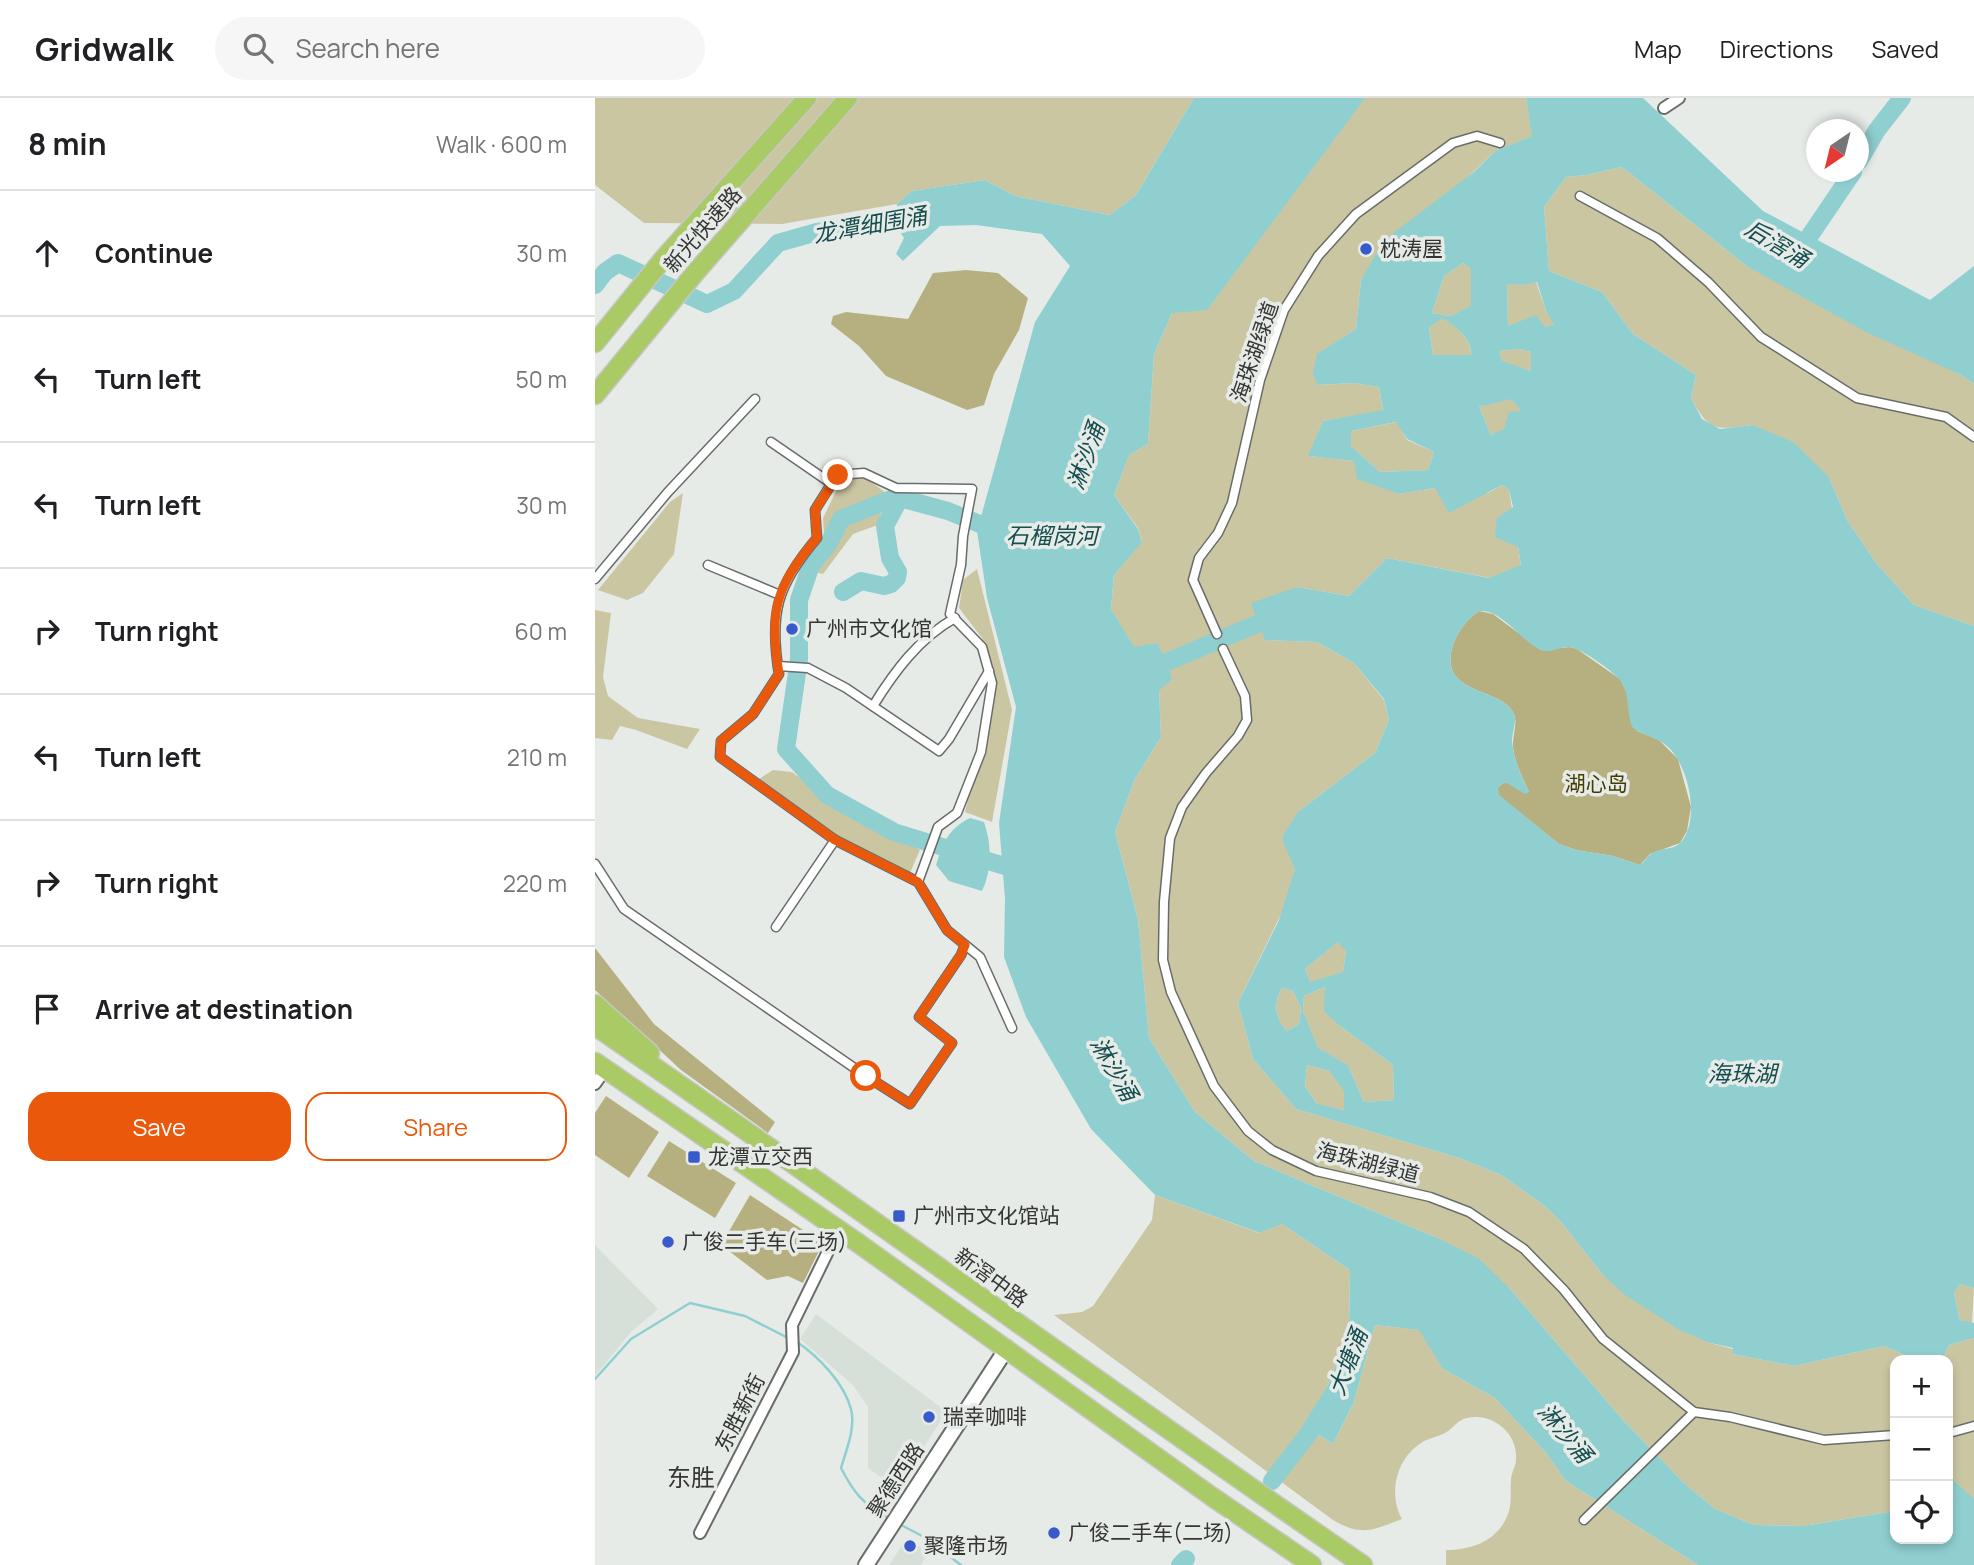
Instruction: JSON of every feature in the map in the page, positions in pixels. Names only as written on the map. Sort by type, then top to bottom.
[{"type":"highway","name":"新光快速路","points":[[595,343],[664,258],[807,98]]},
{"type":"highway","name":"新光快速路","points":[[597,393],[695,273],[848,98]]},
{"type":"highway","points":[[595,1005],[702,1099]]},
{"type":"highway","name":"新滘中路","points":[[595,1026],[1363,1565]]},
{"type":"highway","points":[[598,1070],[839,1229],[1211,1496],[1312,1565]]},
{"type":"street","points":[[1664,108],[1679,98]]},
{"type":"street","name":"海珠湖绿道","points":[[1217,634],[1193,580],[1199,558],[1218,533],[1232,503],[1260,380],[1284,310],[1318,256],[1356,214],[1453,142],[1477,136],[1500,143]]},
{"type":"street","points":[[1580,196],[1657,238],[1708,282],[1761,337],[1857,398],[1946,417],[1974,437]]},
{"type":"street","points":[[595,579],[668,492],[755,400]]},
{"type":"street","points":[[771,442],[832,484]]},
{"type":"street","points":[[918,882],[938,827],[957,813],[981,752],[992,683],[982,647],[950,614],[961,565],[963,536],[972,489],[896,488],[864,472],[838,475],[815,510],[817,538],[795,563],[776,606],[774,640],[779,674],[753,714],[721,741],[720,757],[835,840],[918,882],[947,930],[980,957],[1012,1028]]},
{"type":"street","points":[[708,565],[781,595]]},
{"type":"street","points":[[873,706],[891,676],[926,638],[954,618]]},
{"type":"street","name":"海珠湖绿道","points":[[1223,649],[1245,696],[1247,720],[1238,736],[1206,773],[1182,807],[1170,838],[1164,902],[1163,960],[1171,992],[1214,1086],[1248,1131],[1272,1150],[1316,1171],[1430,1197],[1469,1212],[1524,1249],[1564,1290],[1603,1339],[1694,1412]]},
{"type":"street","points":[[778,666],[808,668],[846,688],[939,751],[949,739],[989,671]]},
{"type":"street","points":[[776,927],[835,840]]},
{"type":"street","points":[[595,864],[624,909],[910,1104],[952,1043],[919,1017],[965,945]]},
{"type":"street","name":"东胜新街","points":[[700,1533],[793,1352],[792,1325],[839,1229]]},
{"type":"street","name":"聚德西路","points":[[866,1565],[1007,1348]]},
{"type":"street","points":[[1584,1520],[1694,1412],[1730,1417],[1824,1440],[1890,1435]]},
{"type":"street","points":[[1953,1432],[1974,1426]]},
{"type":"shaded area","points":[[595,98],[1194,98],[1136,195],[1110,215],[1015,196],[985,180],[912,191],[897,204],[782,224],[644,223],[595,185]]},
{"type":"shaded area","points":[[1365,98],[1526,98],[1533,136],[1495,151],[1361,280],[1356,329],[1318,354],[1318,385],[1354,383],[1379,387],[1383,411],[1323,421],[1309,456],[1354,461],[1399,494],[1435,488],[1488,493],[1502,485],[1509,490],[1521,566],[1490,578],[1387,558],[1349,596],[1297,587],[1265,640],[1317,642],[1354,663],[1384,700],[1389,720],[1375,753],[1299,811],[1295,869],[1286,904],[1238,1003],[1253,1059],[1296,1109],[1459,1158],[1501,1175],[1545,1206],[1603,1275],[1710,1343],[1733,1349],[1732,1354],[1794,1366],[1884,1346],[1905,1355],[1890,1355],[1890,1512],[1803,1526],[1754,1525],[1715,1509],[1684,1483],[1622,1419],[1510,1289],[1435,1237],[1254,1161],[1195,1112],[1149,1038],[1138,919],[1115,832],[1135,779],[1161,737],[1159,691],[1111,609],[1114,575],[1142,541],[1138,528],[1114,495],[1129,455],[1148,444],[1154,354],[1172,313]]},
{"type":"shaded area","points":[[1622,167],[1748,267],[1974,384],[1974,626],[1914,605],[1876,563],[1847,520],[1829,477],[1752,425],[1722,428],[1709,423],[1691,398],[1696,375],[1633,334],[1602,292],[1549,271],[1544,207],[1566,177]]},
{"type":"shaded area","points":[[1463,263],[1471,269],[1472,306],[1450,316],[1432,313],[1444,276]]},
{"type":"shaded area","points":[[1536,282],[1546,311],[1555,324],[1545,327],[1508,326],[1507,283],[1526,285]]},
{"type":"shaded area","points":[[1442,317],[1465,337],[1471,355],[1433,355],[1429,328]]},
{"type":"shaded area","points":[[1519,349],[1531,352],[1531,371],[1502,362],[1499,351]]},
{"type":"shaded area","points":[[1511,398],[1523,411],[1504,430],[1491,435],[1479,407]]},
{"type":"shaded area","points":[[1397,422],[1407,440],[1434,452],[1428,470],[1380,472],[1351,446],[1351,431]]},
{"type":"shaded area","points":[[866,478],[886,493],[878,525],[853,534],[823,574],[801,569],[824,536],[823,518],[842,479]]},
{"type":"shaded area","points":[[683,493],[674,554],[643,593],[627,600],[598,590],[670,502]]},
{"type":"shaded area","points":[[977,569],[1012,710],[992,822],[965,812],[996,680],[982,638],[959,608],[963,580]]},
{"type":"shaded area","points":[[595,610],[611,613],[603,677],[608,696],[638,718],[700,729],[687,749],[620,726],[612,740],[595,738]]},
{"type":"shaded area","points":[[773,770],[792,772],[843,810],[920,850],[910,873],[840,839],[765,785],[759,779]]},
{"type":"shaded area","points":[[1339,941],[1346,951],[1343,972],[1310,983],[1305,969]]},
{"type":"shaded area","points":[[1325,987],[1340,1026],[1393,1065],[1394,1100],[1364,1102],[1348,1065],[1318,1049],[1303,1011],[1304,996]]},
{"type":"shaded area","points":[[1282,988],[1293,991],[1301,1008],[1299,1024],[1287,1031],[1277,1010],[1277,999]]},
{"type":"shaded area","points":[[1307,1065],[1329,1071],[1345,1091],[1344,1110],[1318,1105],[1305,1086]]},
{"type":"shaded area","points":[[1155,1195],[1259,1233],[1282,1224],[1350,1270],[1349,1331],[1328,1385],[1304,1426],[1333,1444],[1354,1402],[1375,1325],[1420,1330],[1443,1369],[1495,1398],[1546,1453],[1566,1481],[1698,1565],[1446,1565],[1446,1550],[1466,1548],[1492,1536],[1505,1521],[1510,1507],[1511,1477],[1516,1459],[1513,1441],[1502,1427],[1485,1418],[1464,1419],[1445,1433],[1424,1441],[1412,1450],[1400,1467],[1395,1488],[1402,1519],[1367,1530],[1352,1529],[1333,1520],[1054,1315],[1082,1312],[1093,1306],[1152,1220]]},
{"type":"shaded area","points":[[595,1245],[658,1309],[631,1332],[595,1376]]},
{"type":"shaded area","points":[[1960,1284],[1974,1288],[1972,1324],[1960,1320],[1954,1293]]},
{"type":"shaded area","points":[[816,1314],[947,1412],[896,1488],[868,1468],[868,1407],[853,1385],[800,1339]]},
{"type":"shaded area","points":[[1974,1338],[1974,1499],[1953,1480],[1953,1355],[1944,1355],[1949,1345]]},
{"type":"shaded area","name":"聚隆市场","points":[[907,1538],[928,1553],[921,1565],[889,1565]]},
{"type":"green space","points":[[966,270],[998,273],[1028,298],[1019,330],[994,374],[984,405],[967,410],[886,376],[859,346],[831,324],[833,316],[846,312],[908,319],[933,273]]},
{"type":"green space","name":"湖心岛","points":[[1479,611],[1493,614],[1541,650],[1570,647],[1577,649],[1620,679],[1627,693],[1637,731],[1659,740],[1678,759],[1691,807],[1687,831],[1680,843],[1650,854],[1640,865],[1613,856],[1576,850],[1559,844],[1498,795],[1498,787],[1505,782],[1529,792],[1514,753],[1514,714],[1507,705],[1462,682],[1454,674],[1451,662],[1457,635]]},
{"type":"green space","points":[[595,948],[654,1024],[775,1122],[768,1133],[681,1070],[595,990]]},
{"type":"green space","points":[[606,1096],[659,1132],[629,1178],[595,1155],[595,1113]]},
{"type":"green space","points":[[669,1141],[736,1183],[715,1218],[647,1176]]},
{"type":"green space","points":[[750,1195],[823,1243],[803,1283],[788,1276],[767,1280],[721,1245]]},
{"type":"water","name":"石榴岗河","points":[[1194,98],[1365,98],[1207,310],[1172,313],[1154,354],[1148,444],[1129,455],[1114,495],[1138,529],[1142,542],[1114,575],[1111,609],[1134,647],[1157,643],[1172,679],[1159,691],[1161,737],[1135,779],[1115,832],[1138,919],[1149,1038],[1195,1112],[1254,1161],[1435,1237],[1478,1258],[1510,1289],[1622,1419],[1684,1483],[1715,1509],[1754,1525],[1803,1526],[1890,1512],[1890,1544],[1953,1544],[1953,1480],[1974,1499],[1974,1565],[1698,1565],[1566,1481],[1546,1453],[1495,1398],[1443,1369],[1419,1330],[1375,1325],[1354,1402],[1333,1444],[1303,1425],[1328,1385],[1349,1331],[1350,1270],[1282,1224],[1260,1233],[1155,1195],[1091,1129],[1026,1017],[1004,957],[1005,899],[999,823],[1016,707],[987,598],[977,531],[1035,322],[1070,266],[1042,234],[976,225],[940,226],[903,261],[896,254],[904,238],[896,226],[897,204],[912,191],[985,180],[1015,196],[1110,215],[1136,195]]},
{"type":"water","name":"海珠湖","points":[[1526,98],[1643,98],[1763,211],[1930,300],[1974,266],[1974,384],[1961,375],[1866,332],[1748,267],[1622,167],[1566,177],[1544,207],[1549,271],[1602,292],[1633,334],[1696,375],[1691,398],[1702,419],[1720,429],[1752,425],[1793,442],[1829,477],[1847,520],[1876,563],[1914,605],[1974,626],[1974,1288],[1960,1284],[1954,1293],[1960,1320],[1974,1323],[1974,1338],[1949,1345],[1944,1355],[1905,1355],[1884,1346],[1794,1366],[1732,1354],[1733,1348],[1710,1343],[1678,1329],[1625,1295],[1603,1275],[1545,1206],[1501,1175],[1459,1158],[1296,1109],[1253,1059],[1238,1003],[1279,920],[1295,869],[1283,842],[1283,835],[1299,811],[1375,753],[1389,720],[1384,699],[1354,663],[1317,642],[1265,640],[1251,603],[1297,587],[1349,596],[1387,558],[1489,578],[1521,565],[1518,547],[1495,537],[1497,518],[1513,507],[1509,490],[1502,485],[1449,513],[1435,488],[1399,494],[1357,479],[1354,461],[1308,456],[1323,421],[1383,410],[1379,387],[1354,383],[1317,385],[1313,373],[1317,354],[1356,329],[1361,280],[1384,240],[1474,172],[1495,151],[1532,136]],"holes":[[[1463,263],[1471,269],[1471,306],[1450,316],[1432,313],[1444,276]],[[1537,282],[1546,311],[1554,324],[1545,327],[1536,315],[1508,326],[1507,284],[1526,285]],[[1442,318],[1466,338],[1471,355],[1433,355],[1429,328]],[[1519,349],[1531,352],[1531,371],[1502,361],[1499,351]],[[1511,399],[1522,411],[1509,412],[1504,429],[1491,435],[1479,407]],[[1396,422],[1407,439],[1434,452],[1428,470],[1380,472],[1351,446],[1351,431]],[[1479,611],[1502,619],[1541,650],[1568,647],[1579,650],[1618,678],[1627,696],[1633,728],[1667,746],[1681,765],[1686,778],[1691,806],[1690,820],[1681,842],[1674,847],[1655,852],[1640,865],[1613,856],[1576,850],[1559,844],[1499,795],[1498,787],[1505,782],[1525,794],[1529,792],[1518,768],[1513,748],[1514,714],[1507,705],[1462,682],[1454,674],[1451,662],[1453,645],[1460,630]],[[1338,942],[1346,951],[1343,972],[1310,982],[1305,969]],[[1325,987],[1324,1011],[1393,1065],[1394,1100],[1364,1102],[1348,1065],[1318,1048],[1303,1011],[1304,996]],[[1282,988],[1293,991],[1301,1008],[1299,1024],[1287,1031],[1278,1016],[1276,1005]],[[1307,1065],[1329,1071],[1344,1091],[1344,1110],[1317,1104],[1305,1086]]]},
{"type":"water","points":[[970,818],[984,822],[988,840],[989,866],[982,891],[949,881],[936,865],[947,837]]},
{"type":"waterway","points":[[1869,144],[1902,98]]},
{"type":"waterway","name":"后滘涌","points":[[1796,256],[1846,182]]},
{"type":"waterway","name":"龙潭细围涌","points":[[595,285],[605,272],[618,263],[707,304],[734,291],[778,243],[817,232],[918,218]]},
{"type":"waterway","points":[[999,532],[948,511],[896,497],[841,519],[829,543],[811,565],[799,600],[799,659],[786,749],[827,795],[894,832],[1024,872]]},
{"type":"waterway","points":[[843,592],[861,581],[884,586],[897,578],[898,572],[890,558],[885,526],[900,498]]},
{"type":"waterway","points":[[1167,662],[1259,623]]},
{"type":"waterway","points":[[595,1379],[631,1339],[690,1303],[745,1316],[788,1338]]},
{"type":"waterway","points":[[797,1342],[822,1363],[837,1380],[848,1399],[852,1423],[841,1468],[859,1497],[887,1517]]},
{"type":"waterway","name":"大塘涌","points":[[1272,1481],[1325,1412]]},
{"type":"waterway","points":[[903,1526],[924,1537],[961,1565]]},
{"type":"waterway","name":"大塘涌","points":[[1180,1565],[1186,1559]]},
{"type":"place","name":"枕涛屋","points":[[1366,249]]},
{"type":"place","name":"广州市文化馆","points":[[792,629]]},
{"type":"place","name":"龙潭立交西","points":[[694,1157]]},
{"type":"place","name":"广州市文化馆站","points":[[899,1216]]},
{"type":"place","name":"广俊二手车(三场)","points":[[668,1242]]},
{"type":"place","name":"瑞幸咖啡","points":[[929,1417]]},
{"type":"place","name":"广俊二手车(二场)","points":[[1054,1533]]},
{"type":"place","name":"聚隆市场","points":[[910,1546]]},
{"type":"district","name":"东胜","points":[[691,1478]]},
{"type":"route","points":[[838,475],[815,510],[817,538],[795,563],[776,606],[774,640],[779,674],[753,714],[721,741],[720,757],[835,840],[918,882],[947,930],[965,945],[919,1017],[952,1043],[910,1104],[866,1076]]},
{"type":"water label","name":"淋沙涌","points":[[1086,456]]},
{"type":"water label","name":"淋沙涌","points":[[1114,1069]]},
{"type":"water label","name":"淋沙涌","points":[[1565,1433]]}]
